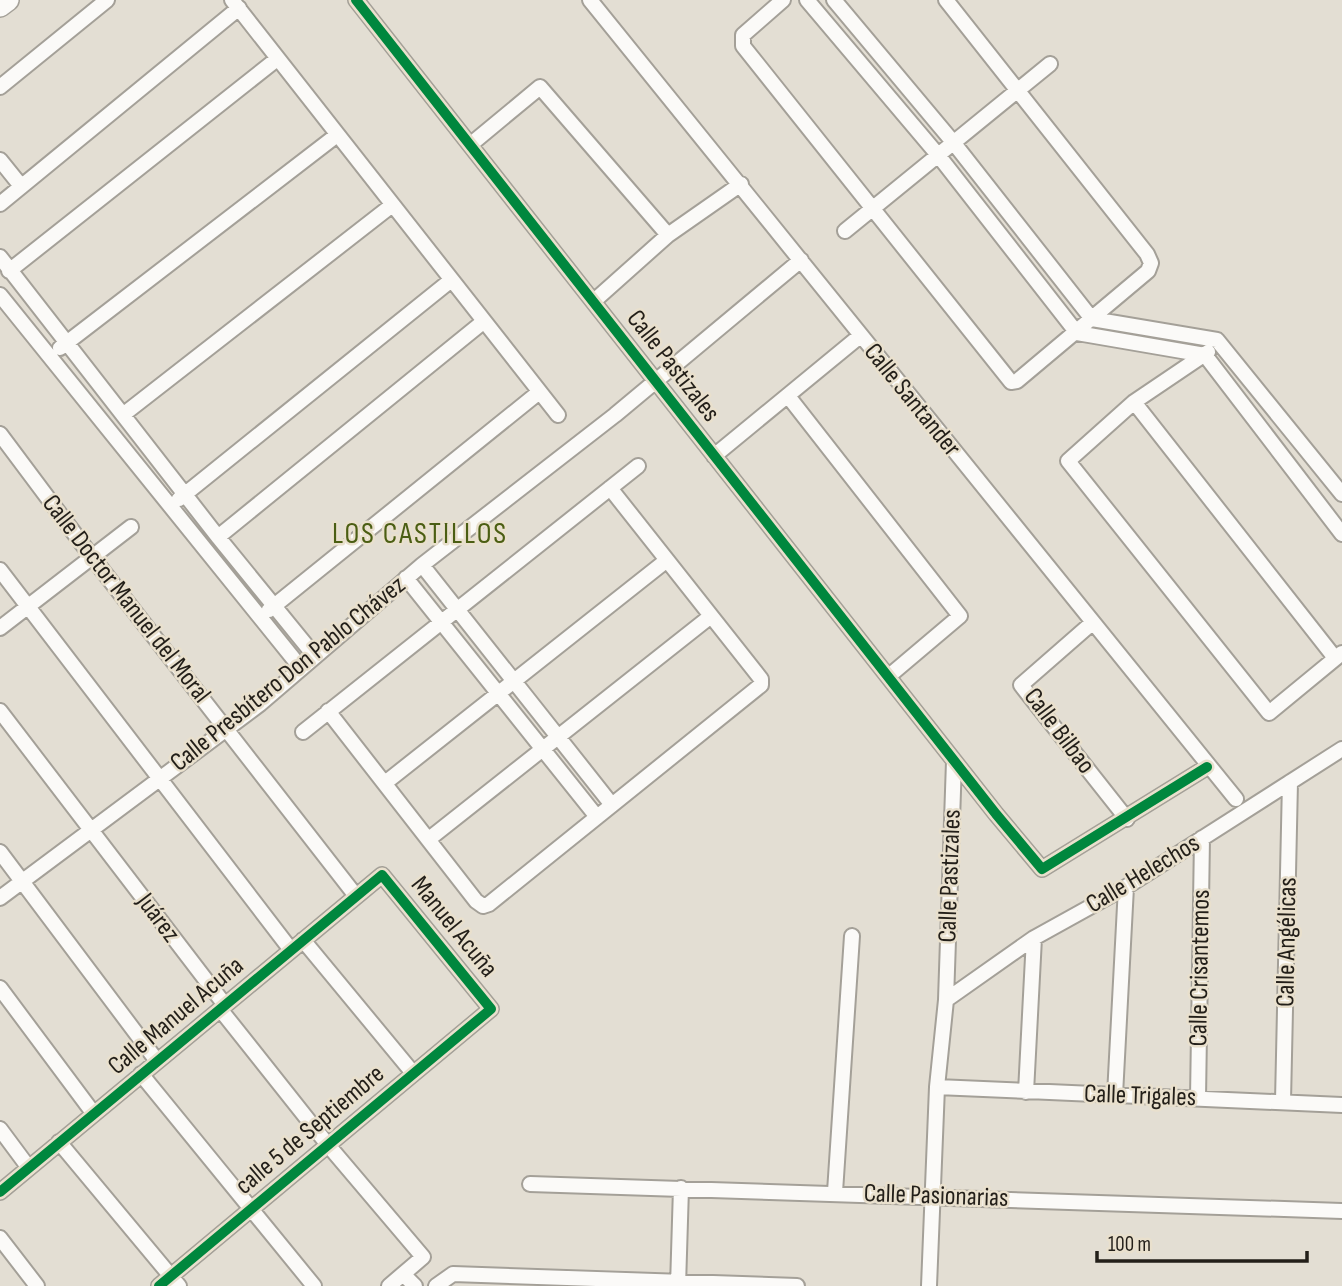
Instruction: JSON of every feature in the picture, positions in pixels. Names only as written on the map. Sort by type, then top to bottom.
[{"type":"street","points":[[0,6],[8,0]]},
{"type":"street","points":[[0,88],[107,0]]},
{"type":"street","name":"Calle Pastizales","points":[[356,0],[954,761],[946,1000],[937,1087],[929,1286]]},
{"type":"street","name":"Calle Santander","points":[[590,0],[741,184],[1091,623],[1236,799]]},
{"type":"street","points":[[783,0],[743,35],[743,46],[1011,382],[1017,381],[1148,271],[1151,263],[1147,254],[946,0]]},
{"type":"street","points":[[807,0],[938,155],[1077,333],[1205,355],[1342,534]]},
{"type":"street","points":[[834,0],[953,142],[1092,319],[1217,340],[1342,494]]},
{"type":"street","points":[[0,204],[236,4],[391,206],[558,415]]},
{"type":"street","points":[[9,271],[277,58]]},
{"type":"street","points":[[845,231],[1050,64]]},
{"type":"street","points":[[470,145],[540,87],[668,235]]},
{"type":"street","points":[[50,356],[337,135]]},
{"type":"street","points":[[0,160],[22,186]]},
{"type":"street","points":[[594,301],[668,235],[741,184]]},
{"type":"street","points":[[124,414],[391,206]]},
{"type":"street","points":[[0,257],[218,537],[314,655]]},
{"type":"street","name":"Calle Presbítero Don Pablo Chávez","points":[[0,898],[226,729],[406,578],[656,381],[801,260]]},
{"type":"street","points":[[170,504],[186,495],[450,281]]},
{"type":"street","points":[[0,295],[300,668]]},
{"type":"street","points":[[218,537],[483,322]]},
{"type":"street","points":[[714,456],[860,336]]},
{"type":"street","points":[[1134,402],[1339,655],[1269,713],[1068,461],[1134,402],[1205,355],[1217,340]]},
{"type":"street","points":[[259,617],[538,393]]},
{"type":"street","points":[[788,396],[960,616],[889,676]]},
{"type":"street","name":"Calle Doctor Manuel del Moral","points":[[0,434],[92,557],[356,896]]},
{"type":"street","points":[[303,732],[638,466]]},
{"type":"street","points":[[328,711],[476,901],[483,906],[489,904],[761,685],[761,679],[610,488]]},
{"type":"street","points":[[0,628],[131,527]]},
{"type":"street","points":[[385,783],[667,559]]},
{"type":"street","points":[[422,565],[612,805]]},
{"type":"street","points":[[0,570],[161,777],[297,945],[413,1073]]},
{"type":"street","points":[[406,578],[597,817]]},
{"type":"street","points":[[429,839],[710,616]]},
{"type":"street","name":"Calle Bilbao","points":[[1091,623],[1021,685],[1127,818]]},
{"type":"street","name":"Juárez","points":[[0,711],[328,1145],[423,1257],[403,1274]]},
{"type":"street","name":"Calle Helechos","points":[[946,1000],[1034,938],[1126,887],[1342,749]]},
{"type":"street","points":[[954,761],[1042,869],[1208,767]]},
{"type":"street","name":"Calle Angélicas","points":[[1283,1101],[1290,782]]},
{"type":"street","name":"Calle Crisantemos","points":[[1198,1098],[1202,838]]},
{"type":"street","points":[[0,852],[157,1061]]},
{"type":"street","name":"Calle Manuel Acuña","points":[[0,1192],[382,875]]},
{"type":"street","name":"Manuel Acuña","points":[[382,875],[491,1009]]},
{"type":"street","points":[[1115,1095],[1126,887]]},
{"type":"street","points":[[835,1192],[852,936]]},
{"type":"street","points":[[1026,1092],[1034,938]]},
{"type":"street","points":[[0,988],[94,1114]]},
{"type":"street","name":"calle 5 de Septiembre","points":[[170,1283],[251,1209],[491,1009]]},
{"type":"street","points":[[141,1074],[314,1286]]},
{"type":"street","name":"Calle Trigales","points":[[937,1087],[1342,1105]]},
{"type":"street","points":[[0,1129],[29,1168]]},
{"type":"street","points":[[59,1142],[170,1283]]},
{"type":"street","name":"Calle Pasionarias","points":[[530,1184],[1342,1210]]},
{"type":"street","points":[[678,1283],[681,1188]]},
{"type":"street","points":[[0,1238],[37,1286]]},
{"type":"street","points":[[389,1286],[403,1274],[415,1286]]},
{"type":"street","points":[[436,1286],[453,1274],[797,1286]]},
{"type":"cycle path","points":[[356,0],[1042,869],[1207,767]]},
{"type":"cycle path","points":[[0,1192],[382,875],[491,1009],[159,1286]]},
{"type":"district","name":"LOS CASTILLOS","points":[[420,534]]}]
